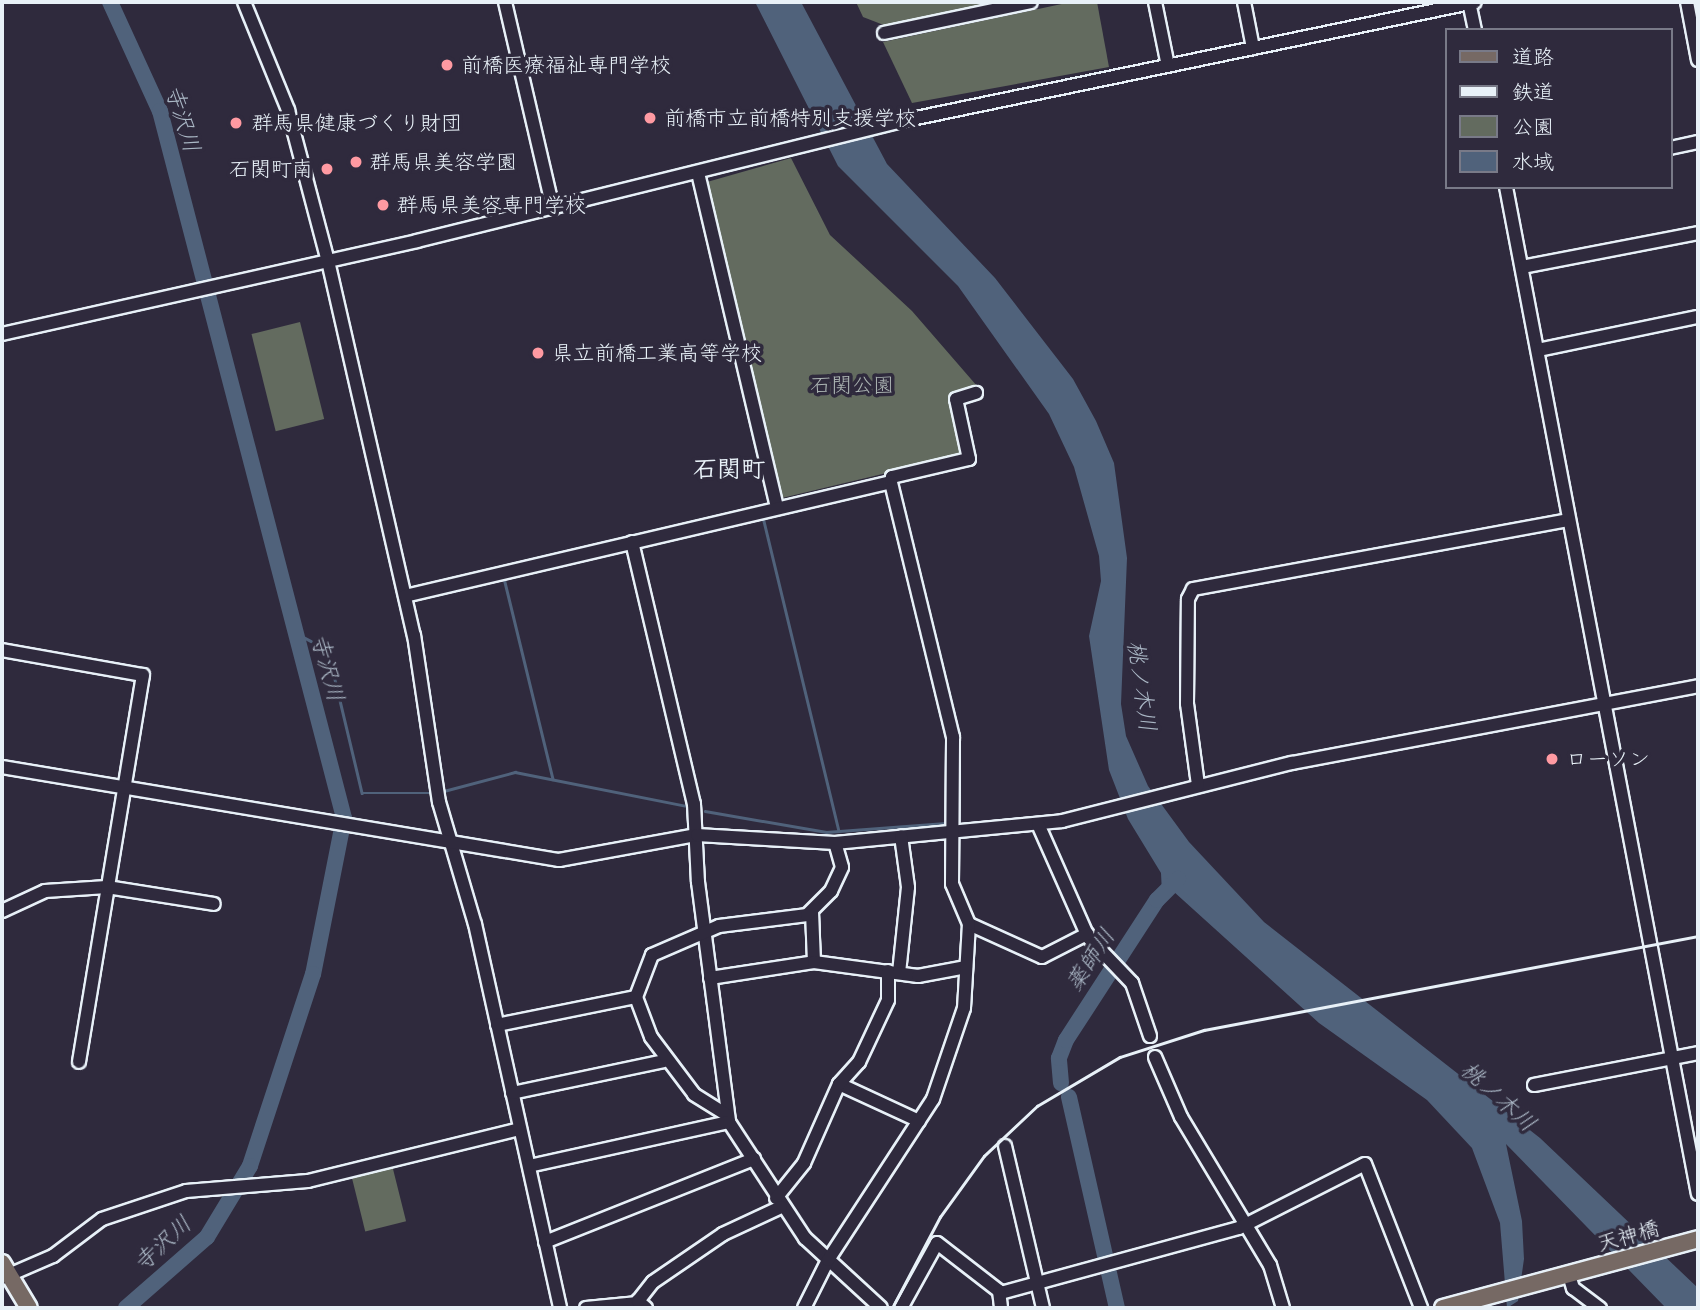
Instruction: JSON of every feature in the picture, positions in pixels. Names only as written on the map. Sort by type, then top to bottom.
[{"type":"main road","name":"天神橋","points":[[1452,1307],[1698,1239]]},
{"type":"main road","points":[[4,1272],[29,1308]]},
{"type":"street","points":[[244,2],[288,110],[328,261],[405,596],[448,844],[497,1025],[560,1308]]},
{"type":"street","points":[[505,2],[553,208]]},
{"type":"street","points":[[884,33],[1031,2]]},
{"type":"street","points":[[1155,2],[1168,66]]},
{"type":"street","points":[[1244,2],[1253,48]]},
{"type":"street","points":[[2,334],[553,208],[888,124],[1471,2],[1475,28]]},
{"type":"street","points":[[1686,2],[1698,60]]},
{"type":"street","points":[[1672,148],[1698,142]]},
{"type":"street","points":[[698,173],[719,231],[777,508]]},
{"type":"street","points":[[1506,189],[1698,1193]]},
{"type":"street","points":[[1522,267],[1698,233]]},
{"type":"street","points":[[1538,349],[1698,317]]},
{"type":"street","points":[[405,596],[891,482],[970,458],[956,399],[976,393]]},
{"type":"street","points":[[804,1308],[828,1260],[933,1099],[964,1008],[969,924],[952,884],[953,737],[891,482]]},
{"type":"street","points":[[1193,786],[1187,704],[1188,599],[1193,589],[1569,520]]},
{"type":"street","points":[[632,542],[697,835],[704,930],[728,1119]]},
{"type":"street","points":[[2,650],[143,675],[79,1062]]},
{"type":"street","points":[[2,767],[360,826],[448,844],[559,860],[697,835],[835,843],[1038,824],[1096,813],[1193,786],[1698,686]]},
{"type":"street","points":[[1038,824],[1087,934],[1121,971],[1139,998],[1150,1037]]},
{"type":"street","points":[[586,1308],[642,1306],[653,1282],[694,1253],[778,1203],[804,1163],[839,1084],[859,1062],[888,1000],[908,887],[901,836]]},
{"type":"street","points":[[814,962],[812,912],[842,867],[835,843]]},
{"type":"street","points":[[2,911],[45,891],[107,887],[214,904]]},
{"type":"street","points":[[812,912],[704,930],[652,955],[636,997],[664,1061],[694,1094],[728,1119],[778,1203],[828,1260],[881,1308]]},
{"type":"street","points":[[969,924],[1042,957],[1087,934]]},
{"type":"street","points":[[710,978],[814,962],[918,976],[965,967]]},
{"type":"street","points":[[497,1025],[636,997]]},
{"type":"street","points":[[1534,1085],[1698,1054]]},
{"type":"street","points":[[1155,1057],[1181,1117],[1275,1275],[1283,1308]]},
{"type":"street","points":[[512,1093],[664,1061]]},
{"type":"street","points":[[839,1084],[919,1121]]},
{"type":"street","points":[[529,1167],[728,1119]]},
{"type":"street","points":[[4,1272],[54,1256],[102,1219],[186,1191],[224,1185],[308,1181],[519,1129]]},
{"type":"street","points":[[1005,1146],[1043,1308]]},
{"type":"street","points":[[545,1242],[754,1159]]},
{"type":"street","points":[[1001,1293],[1246,1226],[1365,1164],[1421,1308]]},
{"type":"street","points":[[901,1308],[937,1243],[1001,1293]]},
{"type":"street","points":[[1569,1275],[1573,1288],[1600,1308]]},
{"type":"street","points":[[1000,1308],[1001,1293]]},
{"type":"green space","points":[[856,2],[1022,2],[894,29],[863,17]]},
{"type":"green space","points":[[1071,2],[1097,2],[1109,67],[912,103],[883,42]]},
{"type":"green space","name":"石関公園","points":[[791,158],[830,235],[912,311],[977,386],[951,394],[962,455],[782,498],[707,182]]},
{"type":"green space","points":[[300,322],[324,419],[276,431],[251,334]]},
{"type":"green space","points":[[392,1165],[406,1221],[365,1231],[351,1175]]},
{"type":"water","points":[[755,2],[801,2],[887,164],[995,278],[1073,379],[1096,421],[1114,463],[1127,558],[1121,704],[1126,736],[1148,786],[1189,842],[1264,922],[1540,1138],[1698,1288],[1698,1308],[1666,1308],[1506,1144],[1522,1221],[1524,1259],[1518,1301],[1507,1308],[1500,1223],[1472,1148],[1427,1100],[1319,1023],[1173,891],[1162,894],[1161,873],[1128,819],[1109,770],[1089,636],[1101,581],[1099,556],[1074,467],[1049,414],[958,286],[838,166]]},
{"type":"waterway","name":"寺沢川","points":[[110,2],[160,111],[344,818],[313,974],[250,1166],[207,1237],[126,1308]]},
{"type":"waterway","points":[[763,517],[839,831]]},
{"type":"waterway","points":[[504,578],[553,779]]},
{"type":"waterway","points":[[294,632],[311,641]]},
{"type":"waterway","points":[[328,650],[362,793],[434,793]]},
{"type":"waterway","points":[[440,792],[515,772],[686,806]]},
{"type":"waterway","points":[[705,811],[826,832],[946,823]]},
{"type":"waterway","name":"薬師川","points":[[1061,1083],[1059,1058],[1066,1040],[1157,900],[1178,879]]},
{"type":"waterway","name":"薬師川","points":[[1069,1097],[1117,1308]]},
{"type":"railway","points":[[892,1308],[940,1217],[984,1156],[1037,1106],[1120,1057],[1204,1030],[1698,936]]},
{"type":"place","name":"前橋医療福祉専門学校","points":[[447,65]]},
{"type":"place","name":"前橋市立前橋特別支援学校","points":[[650,118]]},
{"type":"place","name":"群馬県健康づくり財団","points":[[236,123]]},
{"type":"place","name":"群馬県美容学園","points":[[356,162]]},
{"type":"place","name":"石関町南","points":[[327,169]]},
{"type":"place","name":"群馬県美容専門学校","points":[[383,205]]},
{"type":"place","name":"県立前橋工業高等学校","points":[[538,353]]},
{"type":"place","name":"ローソン","points":[[1552,759]]},
{"type":"district","name":"石関町","points":[[729,470]]},
{"type":"water label","name":"桃ノ木川","points":[[1141,686]]},
{"type":"water label","name":"桃ノ木川","points":[[1498,1097]]}]
